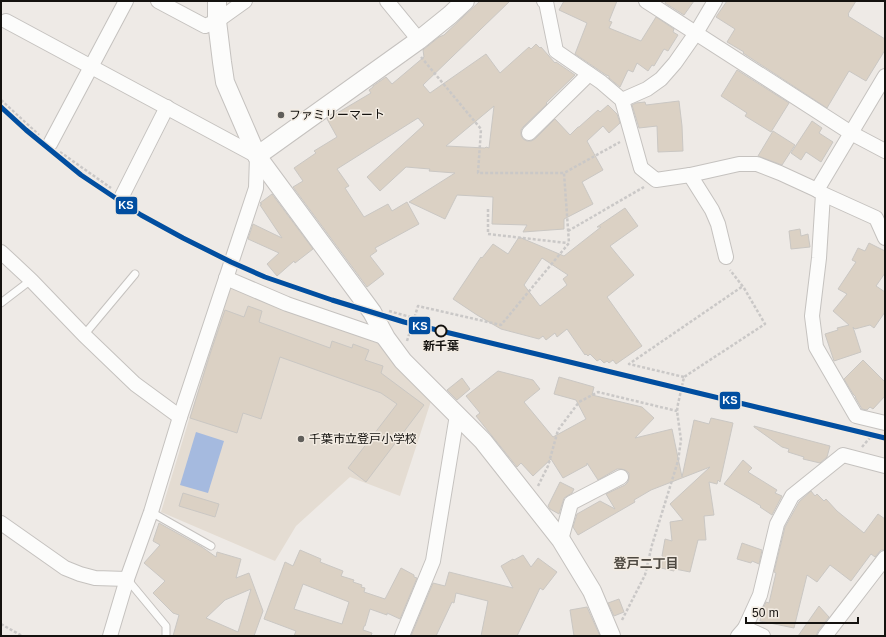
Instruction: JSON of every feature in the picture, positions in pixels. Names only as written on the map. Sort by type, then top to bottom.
[{"type":"street","points":[[50,144],[126,1]]},
{"type":"street","points":[[158,1],[204,26],[217,21],[245,1]]},
{"type":"street","points":[[217,1],[217,21],[225,82],[257,156],[372,312],[386,338],[402,359],[483,442],[561,540],[615,629]]},
{"type":"street","points":[[387,1],[415,42]]},
{"type":"street","points":[[257,156],[415,42],[450,15],[465,1]]},
{"type":"street","points":[[544,1],[546,2],[556,51],[601,82],[622,100],[641,168],[656,180],[690,175],[738,164],[756,164],[780,173],[876,218],[885,238]]},
{"type":"street","points":[[646,1],[851,133],[885,150]]},
{"type":"street","points":[[622,100],[648,89],[661,79],[675,63],[696,33],[715,1]]},
{"type":"street","points":[[6,21],[257,156]]},
{"type":"street","points":[[529,133],[589,74]]},
{"type":"street","points":[[884,422],[856,416],[816,347],[812,316],[820,258],[820,192],[851,133],[885,76]]},
{"type":"street","points":[[122,196],[167,107]]},
{"type":"street","points":[[110,636],[127,578],[151,512],[180,417],[256,188],[257,156]]},
{"type":"street","points":[[690,175],[712,210],[718,224],[726,257]]},
{"type":"street","points":[[1,252],[135,384],[180,417]]},
{"type":"street","points":[[226,278],[287,304],[386,338]]},
{"type":"street","points":[[402,636],[433,561],[457,415]]},
{"type":"street","points":[[763,636],[742,632],[760,595],[777,524],[792,496],[842,455],[885,466]]},
{"type":"street","points":[[561,540],[571,503],[621,477]]},
{"type":"street","points":[[1,523],[65,568],[95,578],[127,578]]},
{"type":"street","points":[[825,636],[885,558]]},
{"type":"lane","points":[[84,335],[135,274]]},
{"type":"lane","points":[[1,303],[31,280]]},
{"type":"lane","points":[[151,512],[211,546]]},
{"type":"lane","points":[[127,578],[166,626],[166,636]]},
{"type":"path","points":[[415,42],[481,130],[478,173],[564,173],[632,135]]},
{"type":"path","points":[[402,359],[418,306],[501,325],[568,244],[564,173]]},
{"type":"path","points":[[568,231],[656,180]]},
{"type":"path","points":[[488,209],[488,234],[568,244]]},
{"type":"path","points":[[615,629],[645,575],[652,545],[678,461],[681,440],[677,411],[684,377],[765,324],[743,286],[727,266],[726,257]]},
{"type":"path","points":[[684,377],[630,364],[743,286]]},
{"type":"path","points":[[531,502],[548,466],[558,430],[579,402],[598,392],[677,411]]},
{"type":"path","points":[[853,458],[884,422]]},
{"type":"path","points":[[1,624],[22,636]]},
{"type":"shaded area","name":"千葉市立登戸小学校","points":[[233,288],[382,345],[431,401],[400,496],[350,477],[296,526],[275,561],[161,512],[228,291]]},
{"type":"water","points":[[196,432],[224,441],[208,493],[180,485]]},
{"type":"building","points":[[480,1],[510,1],[423,85],[430,93],[486,54],[500,73],[529,47],[531,49],[536,44],[540,48],[541,47],[555,63],[556,62],[575,75],[523,127],[521,130],[521,135],[523,139],[531,141],[535,139],[555,119],[570,135],[598,110],[600,112],[608,105],[617,114],[620,123],[609,133],[603,126],[587,141],[603,170],[582,182],[593,204],[564,219],[564,229],[523,232],[527,225],[492,224],[493,197],[457,195],[445,219],[409,202],[455,173],[406,167],[380,191],[367,177],[424,125],[418,118],[337,169],[349,186],[345,188],[364,217],[388,204],[392,211],[407,202],[419,224],[375,248],[377,251],[370,256],[384,274],[367,287],[293,187],[303,181],[294,168],[316,153],[314,151],[337,137],[327,119],[371,93],[369,90],[386,77],[392,84],[424,57],[423,50],[439,37],[444,35]],"holes":[[[494,106],[489,148],[486,147],[446,146]]]},
{"type":"building","points":[[564,1],[617,1],[609,21],[612,22],[609,28],[641,41],[656,17],[674,29],[673,32],[678,35],[668,51],[664,49],[654,66],[652,65],[648,71],[637,63],[633,72],[628,70],[620,87],[609,78],[609,76],[575,54],[587,23],[559,10]]},
{"type":"building","points":[[666,1],[694,1],[684,15],[665,3]]},
{"type":"building","points":[[727,1],[856,1],[848,16],[885,39],[885,50],[866,81],[849,71],[827,108],[727,42],[735,29],[716,17]]},
{"type":"building","points":[[737,70],[789,103],[771,132],[745,116],[747,113],[721,96]]},
{"type":"building","points":[[679,101],[683,151],[658,152],[657,126],[639,128],[632,105],[645,102],[646,105]]},
{"type":"building","points":[[812,121],[822,128],[819,133],[833,142],[821,162],[806,152],[801,160],[791,153]]},
{"type":"building","points":[[773,131],[795,145],[782,165],[758,156]]},
{"type":"building","points":[[272,194],[313,249],[295,263],[294,261],[277,276],[267,264],[279,253],[248,239],[253,224],[282,238],[260,205],[262,204],[260,203]]},
{"type":"building","points":[[625,208],[638,226],[610,246],[634,275],[607,297],[642,346],[616,364],[613,360],[609,363],[607,361],[604,363],[600,359],[597,361],[590,354],[588,356],[586,354],[585,355],[567,329],[557,337],[555,333],[546,340],[543,336],[539,339],[501,329],[453,299],[481,257],[482,258],[493,244],[508,254],[519,237],[564,256],[601,227],[597,227]],"holes":[[[542,258],[568,275],[563,279],[567,285],[540,306],[524,285]]]},
{"type":"building","points":[[800,229],[801,236],[808,234],[810,247],[791,249],[789,231]]},
{"type":"building","points":[[869,243],[885,251],[885,273],[876,286],[885,292],[885,312],[874,328],[870,325],[855,329],[853,327],[861,352],[834,361],[825,334],[838,330],[837,328],[849,325],[833,311],[847,294],[838,289],[856,262],[852,260],[858,248],[865,251]]},
{"type":"building","points":[[248,306],[262,311],[259,322],[330,348],[332,341],[352,348],[353,344],[369,350],[365,360],[383,366],[381,373],[424,405],[366,482],[348,468],[397,404],[381,393],[280,357],[261,419],[243,413],[237,433],[190,418],[225,310],[244,317]]},
{"type":"building","points":[[863,360],[885,382],[885,396],[873,409],[870,407],[867,410],[862,409],[844,379]]},
{"type":"building","points":[[498,371],[533,380],[540,389],[524,402],[553,437],[586,419],[576,400],[554,394],[559,377],[594,387],[592,395],[642,407],[654,418],[635,438],[672,429],[682,477],[694,420],[709,424],[711,418],[733,423],[720,482],[718,480],[717,484],[709,482],[714,515],[704,516],[706,540],[698,540],[690,572],[661,568],[665,539],[672,541],[670,522],[683,520],[670,504],[710,467],[651,490],[634,500],[635,502],[578,535],[573,527],[577,514],[600,501],[615,509],[606,494],[625,485],[628,482],[629,473],[625,470],[617,469],[598,480],[587,463],[587,465],[563,478],[551,459],[533,476],[521,463],[517,467],[476,416],[480,413],[466,396]]},
{"type":"building","points":[[462,378],[470,389],[457,400],[447,390]]},
{"type":"building","points":[[754,426],[830,446],[827,457],[820,463],[803,459],[804,457],[788,452],[789,449],[782,447]]},
{"type":"building","points":[[743,460],[752,468],[748,472],[777,490],[775,493],[782,496],[772,515],[760,507],[761,506],[724,484]]},
{"type":"building","points":[[560,482],[574,489],[572,493],[564,498],[559,514],[550,509],[548,506]]},
{"type":"building","points":[[811,491],[815,496],[817,494],[824,501],[826,499],[837,511],[864,533],[878,514],[885,519],[885,550],[881,550],[875,557],[871,554],[851,581],[830,565],[817,582],[807,575],[794,628],[760,621],[766,602],[769,603],[776,573],[774,572],[785,527],[799,502]]},
{"type":"building","points":[[183,493],[219,504],[215,517],[179,506]]},
{"type":"building","points":[[159,523],[202,547],[216,557],[217,552],[241,559],[236,578],[249,573],[263,611],[254,636],[173,636],[179,615],[173,613],[153,593],[165,581],[144,563],[160,545],[153,541]],"holes":[[[251,589],[238,632],[206,618],[225,600]]]},
{"type":"building","points":[[742,543],[762,550],[759,564],[752,561],[751,563],[737,559]]},
{"type":"building","points":[[300,550],[321,559],[320,562],[343,571],[341,576],[354,580],[353,582],[362,585],[361,587],[365,588],[364,592],[385,599],[401,568],[417,578],[400,619],[387,613],[387,615],[370,609],[363,630],[372,633],[371,636],[294,636],[296,631],[264,619],[285,562],[293,566]],"holes":[[[303,584],[349,602],[342,624],[294,609]]]},
{"type":"building","points":[[523,555],[531,567],[538,558],[557,572],[543,590],[540,588],[517,636],[481,636],[488,601],[456,593],[454,603],[452,602],[436,636],[411,636],[433,583],[445,586],[449,572],[513,588],[501,566]]},
{"type":"building","points":[[619,599],[624,612],[614,616],[608,603]]},
{"type":"building","points":[[819,606],[829,617],[816,636],[798,636]]},
{"type":"building","points":[[587,607],[600,636],[574,636],[570,610]]},
{"type":"transit line","name":"KS","points":[[1,107],[26,130],[81,175],[141,215],[183,238],[265,277],[332,300],[404,322],[885,438]]},
{"type":"place","name":"ファミリーマート","points":[[281,115]]},
{"type":"place","name":"新千葉","points":[[441,331]]},
{"type":"place","name":"千葉市立登戸小学校","points":[[301,439]]},
{"type":"district","name":"登戸二丁目","points":[[646,563]]}]
